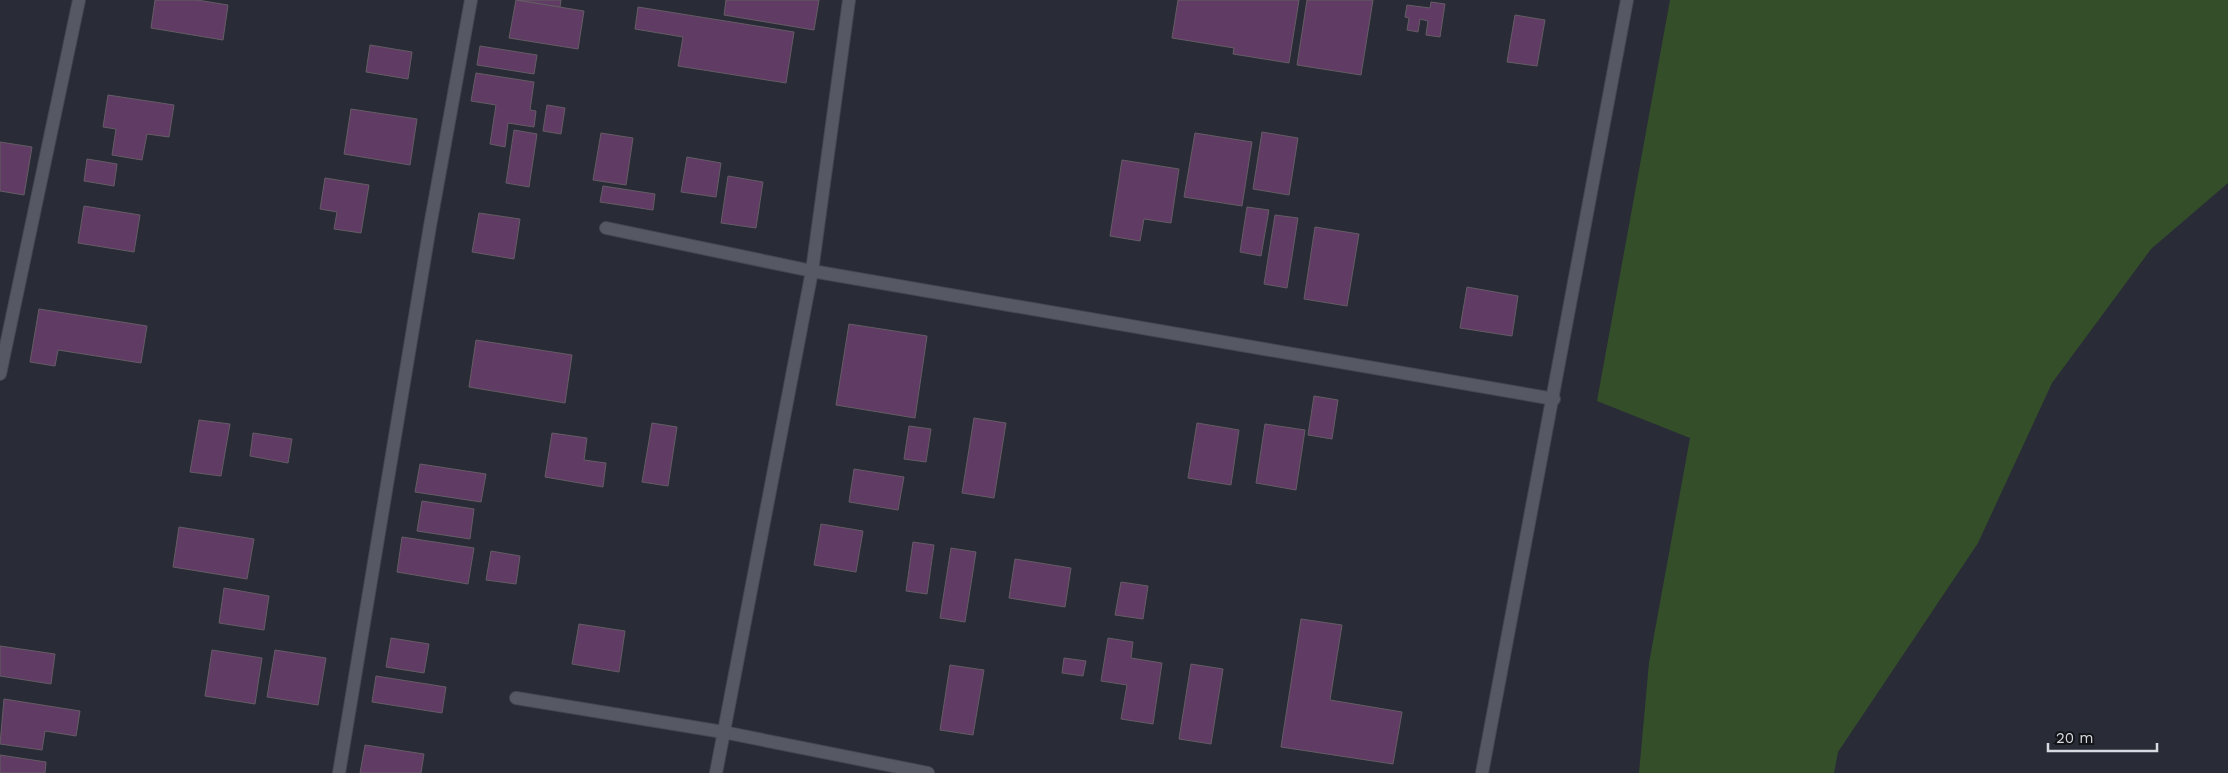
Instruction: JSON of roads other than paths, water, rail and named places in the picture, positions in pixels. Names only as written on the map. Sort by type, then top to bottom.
[{"type":"street","points":[[0,374],[79,0]]},
{"type":"street","points":[[338,773],[430,226],[471,0]]},
{"type":"street","points":[[716,773],[812,271],[849,0]]},
{"type":"street","points":[[1482,773],[1554,399],[1627,0]]},
{"type":"street","points":[[606,228],[812,271],[1554,399]]},
{"type":"street","points":[[516,698],[724,732],[928,773]]}]
